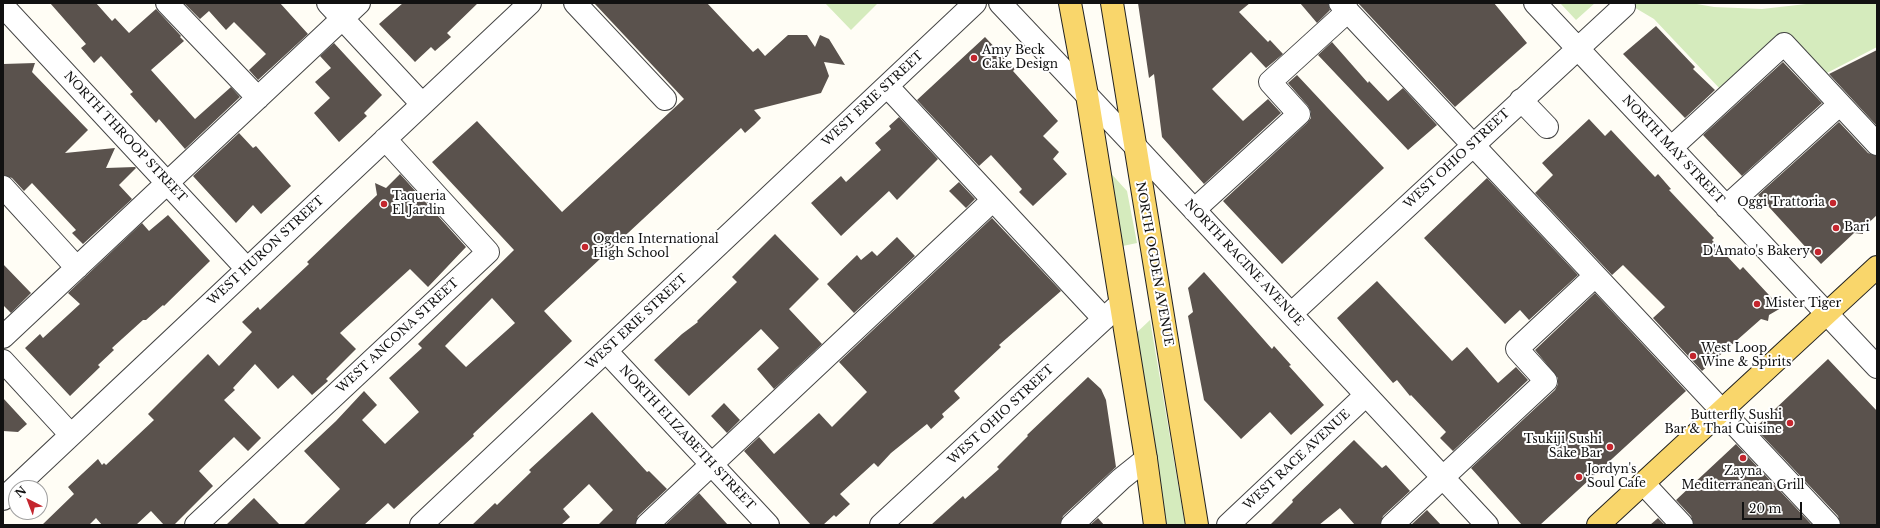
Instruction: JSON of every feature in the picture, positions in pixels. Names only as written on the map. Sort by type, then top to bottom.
[{"type":"main road","points":[[1070,3],[1087,95],[1146,459],[1155,525]]},
{"type":"main road","name":"NORTH OGDEN AVENUE","points":[[1112,3],[1134,145],[1198,525]]},
{"type":"main road","points":[[1598,525],[1877,267]]},
{"type":"street","points":[[167,3],[258,98]]},
{"type":"street","points":[[3,337],[258,98],[335,11],[358,3]]},
{"type":"street","name":"WEST HURON STREET","points":[[3,499],[530,3]]},
{"type":"street","points":[[575,3],[665,99]]},
{"type":"street","name":"WEST ERIE STREET","points":[[421,525],[975,3]]},
{"type":"street","name":"NORTH RACINE AVENUE","points":[[1000,3],[1487,525]]},
{"type":"street","name":"NORTH MAY STREET","points":[[1535,3],[1877,367]]},
{"type":"street","name":"NORTH THROOP STREET","points":[[3,6],[247,269]]},
{"type":"street","name":"WEST OHIO STREET","points":[[1291,314],[1472,144],[1624,6]]},
{"type":"street","points":[[1194,210],[1300,114],[1270,82],[1344,7],[1829,525]]},
{"type":"street","points":[[335,11],[422,104]]},
{"type":"street","points":[[1672,148],[1784,44],[1877,144]]},
{"type":"street","points":[[887,86],[1104,319]]},
{"type":"street","points":[[1521,100],[1547,127]]},
{"type":"street","points":[[1726,206],[1840,104]]},
{"type":"street","name":"WEST ANCONA STREET","points":[[196,525],[488,252],[385,140]]},
{"type":"street","points":[[3,188],[77,268]]},
{"type":"street","points":[[647,525],[993,200]]},
{"type":"street","points":[[1392,525],[1546,381],[1517,349],[1596,276]]},
{"type":"street","name":"WEST OHIO STREET","points":[[881,525],[1120,304]]},
{"type":"street","name":"NORTH ELIZABETH STREET","points":[[606,351],[768,525]]},
{"type":"street","points":[[3,361],[71,435]]},
{"type":"street","name":"WEST RACE AVENUE","points":[[1228,525],[1366,395]]},
{"type":"street","points":[[1072,525],[1121,479],[1146,459]]},
{"type":"street","points":[[1643,483],[1682,525]]},
{"type":"green space","points":[[825,3],[878,3],[851,30]]},
{"type":"green space","points":[[1560,3],[1595,3],[1576,20]]},
{"type":"green space","points":[[1627,3],[1691,3],[1714,7],[1762,9],[1815,3],[1877,3],[1877,47],[1823,75],[1783,32],[1722,91],[1654,19]]},
{"type":"green space","points":[[1106,168],[1127,191],[1137,243],[1118,247]]},
{"type":"green space","points":[[1150,320],[1185,525],[1167,525],[1133,336]]},
{"type":"building","points":[[50,3],[96,3],[112,21],[115,18],[129,33],[156,9],[184,41],[151,70],[195,119],[231,87],[240,97],[185,149],[159,119],[156,123],[130,94],[133,92],[101,56],[94,63],[81,48],[86,44]]},
{"type":"building","points":[[184,3],[280,3],[308,34],[258,80],[249,70],[266,54],[234,22],[226,30],[209,11],[200,19]]},
{"type":"building","points":[[403,3],[478,3],[447,33],[451,37],[435,51],[431,47],[415,62],[379,24]]},
{"type":"building","points":[[594,3],[707,3],[753,52],[758,48],[765,56],[788,35],[807,35],[815,47],[820,35],[829,39],[845,65],[824,62],[829,76],[821,93],[754,110],[761,118],[754,125],[745,133],[741,128],[544,311],[572,341],[473,434],[474,436],[394,509],[388,503],[364,525],[303,525],[340,489],[304,451],[336,421],[364,391],[377,405],[362,420],[385,444],[419,412],[389,378],[422,348],[418,344],[514,250],[432,162],[477,121],[562,212],[684,99]],"holes":[[[492,298],[515,323],[466,367],[445,346]]]},
{"type":"building","points":[[1138,3],[1250,3],[1239,12],[1268,42],[1270,40],[1283,54],[1266,68],[1251,52],[1212,89],[1243,121],[1268,99],[1281,113],[1204,184],[1162,137],[1154,74],[1149,78]]},
{"type":"building","points":[[1300,3],[1328,3],[1330,10],[1317,23]]},
{"type":"building","points":[[1358,3],[1494,3],[1527,43],[1455,107]]},
{"type":"building","points":[[1656,26],[1695,67],[1693,69],[1715,90],[1685,118],[1623,54]]},
{"type":"building","points":[[985,37],[1015,69],[1013,71],[1058,121],[1043,136],[1059,152],[1053,159],[1067,174],[1033,206],[1019,192],[1022,189],[991,155],[979,166],[917,100]]},
{"type":"building","points":[[1332,42],[1368,83],[1369,81],[1388,101],[1403,88],[1437,125],[1408,150],[1318,55]]},
{"type":"building","points":[[334,43],[382,95],[364,113],[367,116],[339,142],[314,113],[330,98],[315,82],[331,68],[320,56]]},
{"type":"building","points":[[1877,50],[1877,126],[1829,74]]},
{"type":"building","points":[[1783,62],[1822,103],[1742,176],[1703,135]]},
{"type":"building","points":[[35,63],[32,72],[88,130],[65,153],[115,148],[106,168],[136,168],[119,185],[132,199],[83,244],[72,233],[76,230],[32,183],[24,191],[12,178],[3,175],[3,64]]},
{"type":"building","points":[[1297,75],[1384,168],[1282,264],[1223,201],[1311,118],[1311,112],[1308,106],[1288,83]]},
{"type":"building","points":[[899,117],[938,159],[897,200],[889,191],[841,236],[811,203],[841,176],[846,182],[881,150],[875,143],[891,129],[889,126]]},
{"type":"building","points":[[1589,119],[1605,136],[1611,130],[1655,177],[1658,174],[1671,189],[1669,190],[1714,238],[1712,240],[1740,270],[1743,267],[1781,308],[1769,315],[1768,321],[1761,319],[1702,371],[1653,318],[1665,307],[1623,265],[1612,275],[1535,193],[1553,175],[1542,163]]},
{"type":"building","points":[[1839,122],[1868,153],[1877,156],[1877,215],[1863,228],[1863,234],[1854,233],[1821,264],[1758,195]]},
{"type":"building","points":[[239,133],[253,148],[256,146],[291,186],[261,214],[253,205],[236,223],[193,176]]},
{"type":"building","points":[[400,174],[466,247],[428,287],[410,269],[340,333],[356,349],[326,379],[328,381],[312,395],[293,375],[278,389],[255,364],[233,388],[235,390],[224,400],[261,438],[248,451],[234,437],[199,471],[213,486],[174,525],[164,525],[151,511],[136,525],[102,525],[96,518],[89,525],[42,525],[74,494],[68,487],[98,459],[102,465],[104,463],[106,465],[154,420],[148,414],[208,354],[219,366],[252,332],[242,322],[258,307],[260,310],[309,264],[307,262],[377,195],[375,183],[386,188]]},
{"type":"building","points":[[1487,178],[1578,275],[1529,320],[1520,310],[1505,324],[1424,238]]},
{"type":"building","points":[[959,182],[975,199],[966,208],[949,191]]},
{"type":"building","points":[[168,215],[210,261],[164,306],[163,305],[146,320],[143,320],[112,348],[114,350],[98,365],[100,367],[70,396],[25,348],[40,334],[43,338],[80,304],[68,293],[142,223],[149,231]]},
{"type":"building","points":[[992,218],[1061,291],[999,345],[1001,347],[954,391],[960,398],[942,414],[944,417],[931,429],[927,424],[891,453],[878,467],[874,463],[840,494],[850,504],[836,517],[834,515],[823,525],[811,525],[744,451],[759,437],[774,454],[819,413],[832,427],[867,392],[839,362]]},
{"type":"building","points":[[775,234],[819,279],[789,309],[822,344],[774,389],[757,369],[779,348],[761,329],[689,396],[654,360],[682,334],[698,322],[697,321],[737,282],[732,277]]},
{"type":"building","points":[[897,237],[915,256],[854,313],[827,284],[857,255],[861,260],[872,251],[877,256]]},
{"type":"building","points":[[3,264],[31,293],[11,313],[3,305]]},
{"type":"building","points":[[1204,272],[1272,349],[1274,346],[1291,365],[1289,366],[1324,405],[1291,435],[1270,412],[1241,439],[1204,400],[1188,316],[1193,312],[1188,288]]},
{"type":"building","points":[[1377,281],[1452,361],[1467,347],[1498,383],[1516,367],[1528,380],[1453,451],[1440,438],[1446,432],[1411,395],[1410,396],[1397,380],[1393,383],[1337,318]]},
{"type":"building","points":[[1595,293],[1686,391],[1540,525],[1522,525],[1471,468],[1555,390],[1558,384],[1558,378],[1535,350]]},
{"type":"building","points":[[1828,359],[1877,411],[1877,525],[1841,525],[1838,516],[1755,428]]},
{"type":"building","points":[[1088,377],[1101,389],[1106,400],[1116,467],[1063,516],[1060,525],[931,525],[963,496],[965,499],[999,469],[997,467],[1028,436],[1027,435]]},
{"type":"building","points":[[3,398],[27,424],[18,432],[3,431]]},
{"type":"building","points":[[724,403],[740,420],[727,433],[711,416]]},
{"type":"building","points":[[592,412],[647,472],[649,471],[667,489],[638,516],[635,525],[598,525],[613,510],[589,484],[563,509],[570,517],[561,525],[472,525],[495,503],[497,505],[531,472],[529,470]]},
{"type":"building","points":[[1354,440],[1382,468],[1386,465],[1410,491],[1383,516],[1380,525],[1355,525],[1340,508],[1319,525],[1270,525],[1293,502],[1292,500]]},
{"type":"building","points":[[1736,444],[1812,525],[1694,525],[1691,516],[1676,500]]},
{"type":"building","points":[[699,493],[728,525],[665,525]]},
{"type":"building","points":[[254,498],[280,525],[226,525]]},
{"type":"building","points":[[1427,510],[1441,525],[1411,525]]},
{"type":"building","points":[[1098,518],[1104,525],[1090,525]]},
{"type":"building","points":[[1658,518],[1665,525],[1650,525]]},
{"type":"place","name":"Amy Beck Cake Design","points":[[974,58]]},
{"type":"place","name":"Oggi Trattoria","points":[[1833,203]]},
{"type":"place","name":"Taqueria El Jardin","points":[[384,204]]},
{"type":"place","name":"Bari","points":[[1836,228]]},
{"type":"place","name":"Ogden International High School","points":[[585,247]]},
{"type":"place","name":"D'Amato's Bakery","points":[[1818,252]]},
{"type":"place","name":"Mister Tiger","points":[[1757,304]]},
{"type":"place","name":"West Loop Wine & Spirits","points":[[1693,356]]},
{"type":"place","name":"Butterfly Sushi Bar & Thai Cuisine","points":[[1790,423]]},
{"type":"place","name":"Tsukiji Sushi Sake Bar","points":[[1610,447]]},
{"type":"place","name":"Zayna Mediterranean Grill","points":[[1743,458]]},
{"type":"place","name":"Jordyn's Soul Cafe","points":[[1579,477]]}]
